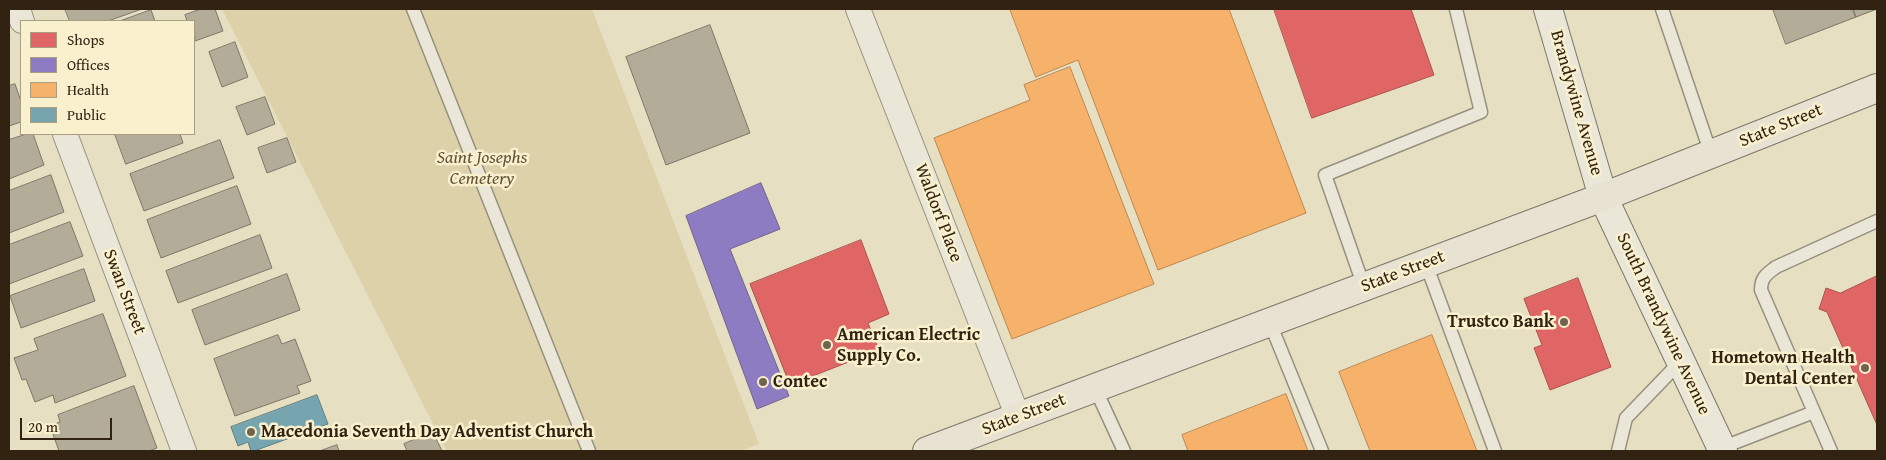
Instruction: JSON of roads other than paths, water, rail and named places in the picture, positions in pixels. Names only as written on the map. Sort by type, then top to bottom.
[{"type":"main road","name":"Brandywine Avenue","points":[[1548,9],[1603,197]]},
{"type":"main road","name":"State Street","points":[[927,451],[1603,197],[1877,88]]},
{"type":"main road","name":"South Brandywine Avenue","points":[[1603,197],[1722,450]]},
{"type":"street","name":"Waldorf Place","points":[[858,9],[1018,417]]},
{"type":"street","name":"Swan Street","points":[[65,135],[184,451]]},
{"type":"lane","points":[[413,9],[589,451]]},
{"type":"lane","points":[[1364,287],[1326,175],[1481,112],[1456,9]]},
{"type":"lane","points":[[1662,9],[1711,154]]},
{"type":"lane","points":[[1831,451],[1761,290],[1764,276],[1776,267],[1877,221]]},
{"type":"lane","points":[[1426,264],[1496,451]]},
{"type":"lane","points":[[1270,322],[1322,451]]},
{"type":"lane","points":[[1618,451],[1626,418],[1680,362]]},
{"type":"lane","points":[[1095,388],[1124,451]]},
{"type":"lane","points":[[1722,450],[1814,412]]},
{"type":"place","name":"Trustco Bank","points":[[1564,322]]},
{"type":"place","name":"American Electric Supply Co.","points":[[827,345]]},
{"type":"place","name":"Hometown Health Dental Center","points":[[1865,368]]},
{"type":"place","name":"Contec","points":[[763,382]]},
{"type":"place","name":"Macedonia Seventh Day Adventist Church","points":[[251,432]]},
{"type":"park label","name":"Saint Josephs Cemetery","points":[[482,168]]}]
